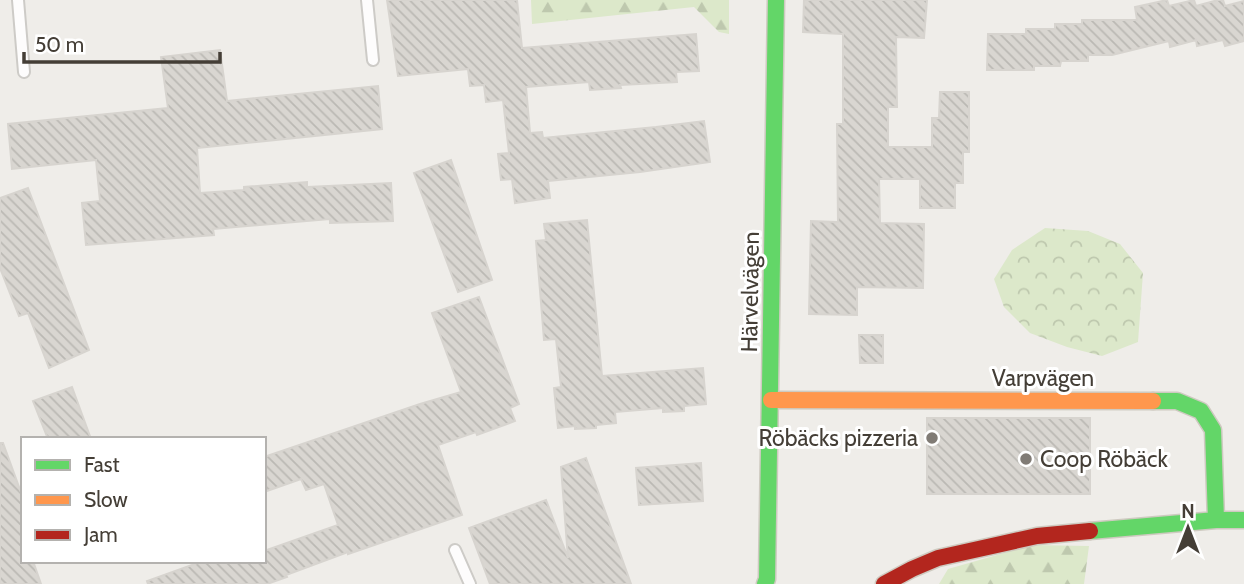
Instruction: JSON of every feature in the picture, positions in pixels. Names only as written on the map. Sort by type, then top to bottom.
[{"type":"street","name":"Härvelvägen","points":[[765,584],[771,400],[776,0]]},
{"type":"street","name":"Varpvägen","points":[[771,400],[1177,401],[1200,411],[1213,430],[1216,520]]},
{"type":"street","points":[[884,584],[938,558],[1037,536],[1216,520],[1244,520]]},
{"type":"lane","points":[[18,0],[24,72]]},
{"type":"lane","points":[[367,0],[373,60]]},
{"type":"lane","points":[[455,550],[470,584]]},
{"type":"green space","points":[[531,0],[729,0],[729,34],[719,32],[694,7],[532,24]]},
{"type":"green space","points":[[1045,228],[1088,231],[1120,244],[1143,273],[1138,342],[1102,356],[1067,347],[1030,333],[1004,307],[994,279],[1012,250]]},
{"type":"green space","points":[[1032,545],[1089,546],[1084,584],[939,584],[948,569]]},
{"type":"building","points":[[387,0],[517,0],[522,48],[696,34],[699,71],[676,72],[677,82],[620,85],[621,88],[590,90],[589,82],[526,87],[530,133],[542,132],[543,138],[704,121],[710,162],[548,181],[550,198],[515,203],[512,179],[501,180],[498,154],[509,153],[503,100],[486,102],[484,85],[470,86],[468,69],[398,76]]},
{"type":"building","points":[[804,0],[927,0],[924,38],[896,37],[897,107],[888,107],[888,147],[932,147],[932,118],[939,118],[940,92],[969,92],[969,152],[963,152],[963,183],[955,183],[955,208],[920,208],[920,179],[879,179],[880,223],[924,224],[923,288],[857,287],[857,315],[809,314],[811,221],[838,222],[837,124],[843,124],[843,34],[803,32]]},
{"type":"building","points":[[1167,0],[1169,6],[1194,0],[1196,6],[1218,0],[1223,0],[1225,6],[1244,1],[1244,41],[1225,46],[1223,40],[1197,46],[1196,40],[1170,47],[1169,41],[1112,55],[1088,55],[1088,61],[1061,61],[1060,66],[1034,66],[1034,70],[987,70],[988,34],[1026,34],[1026,29],[1055,29],[1055,24],[1082,24],[1082,20],[1137,20],[1135,7]]},
{"type":"building","points":[[220,50],[227,101],[378,86],[382,129],[197,148],[200,193],[307,182],[307,187],[391,183],[393,221],[330,223],[330,219],[213,229],[214,235],[86,245],[82,203],[100,201],[96,160],[12,169],[8,124],[168,108],[161,57]]},
{"type":"building","points":[[451,160],[492,280],[458,292],[414,173]]},
{"type":"building","points":[[28,188],[89,350],[49,368],[28,313],[19,316],[0,268],[0,198]]},
{"type":"building","points":[[587,220],[602,376],[703,368],[706,404],[684,406],[684,411],[663,412],[663,408],[615,412],[616,423],[596,425],[596,428],[558,428],[554,388],[561,387],[556,339],[544,340],[536,241],[546,240],[544,224]]},
{"type":"building","points":[[479,297],[519,404],[510,408],[515,421],[438,445],[462,515],[348,552],[267,584],[148,584],[147,581],[197,563],[266,563],[266,550],[338,525],[324,484],[306,490],[301,479],[266,491],[266,456],[461,392],[432,313]]},
{"type":"building","points":[[859,335],[883,335],[883,363],[860,363]]},
{"type":"building","points":[[72,387],[90,437],[47,437],[33,401]]},
{"type":"building","points":[[927,418],[1090,418],[1090,494],[927,494]]},
{"type":"building","points":[[0,443],[3,443],[21,492],[21,563],[34,563],[41,584],[0,584]]},
{"type":"building","points":[[586,458],[631,584],[490,584],[469,528],[546,500],[568,558],[561,467]]},
{"type":"building","points":[[701,463],[703,501],[639,505],[636,468]]},
{"type":"traffic: fast","points":[[765,584],[776,0]]},
{"type":"traffic: fast","points":[[1153,401],[1177,401],[1201,411],[1213,430],[1216,520]]},
{"type":"traffic: fast","points":[[1090,531],[1244,520]]},
{"type":"traffic: slow","points":[[771,400],[1153,401]]},
{"type":"traffic: jam","points":[[884,584],[938,558],[1037,536],[1090,531]]},
{"type":"place","name":"Röbäcks pizzeria","points":[[932,438]]},
{"type":"place","name":"Coop Röbäck","points":[[1026,459]]}]
